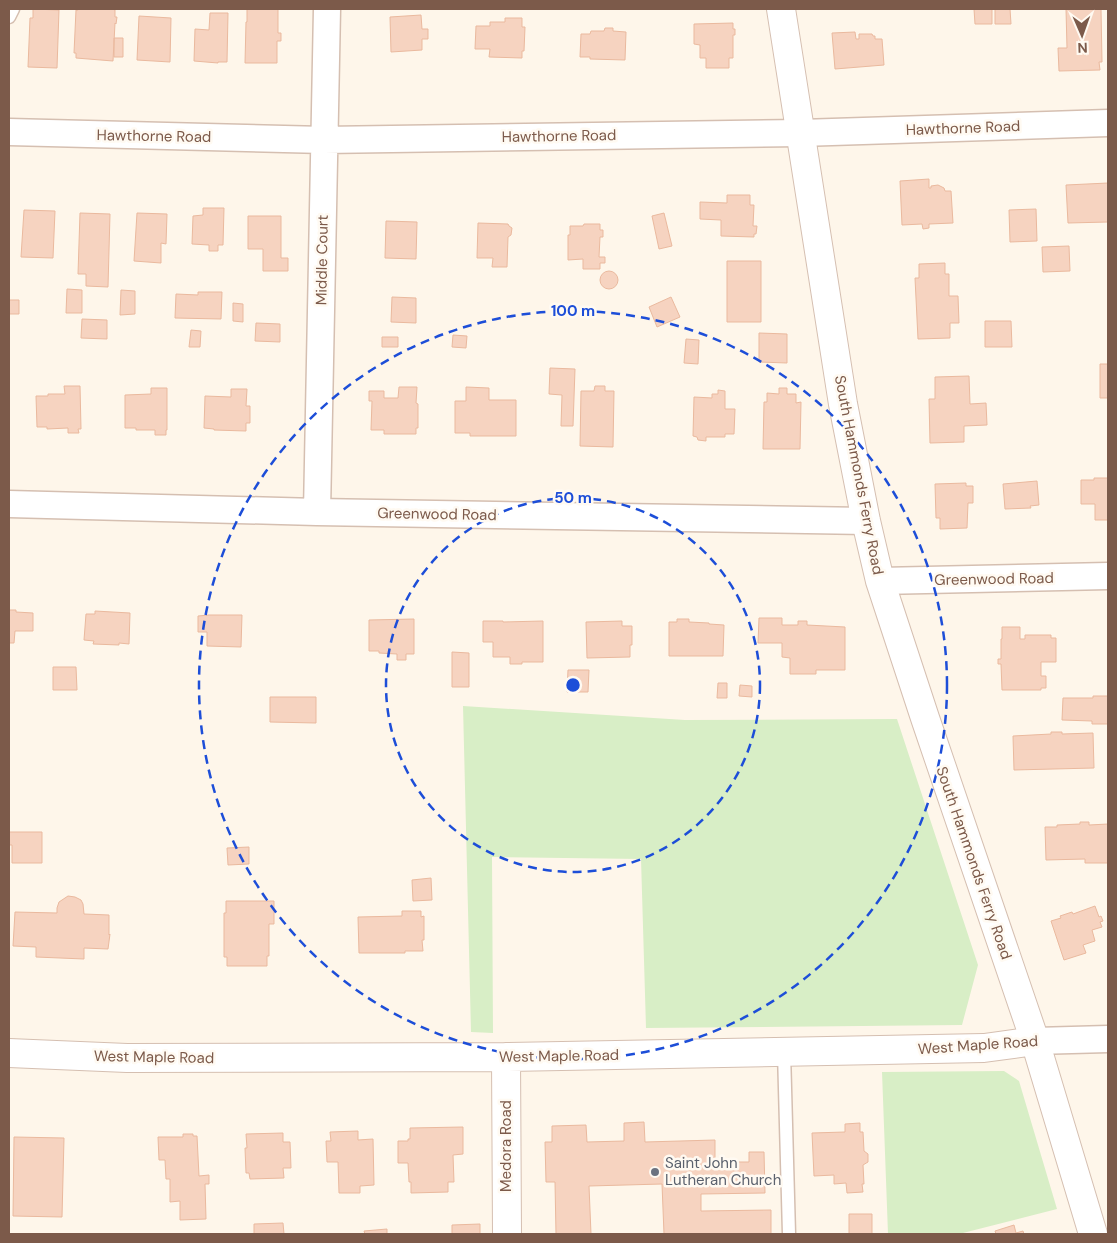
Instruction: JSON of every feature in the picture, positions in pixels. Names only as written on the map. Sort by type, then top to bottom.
[{"type":"street","name":"Middle Court","points":[[317,512],[328,9]]},
{"type":"street","name":"South Hammonds Ferry Road","points":[[781,9],[844,404],[866,521],[880,581],[1035,1041],[1093,1234]]},
{"type":"street","name":"Hawthorne Road","points":[[9,132],[324,140],[801,133],[1108,123]]},
{"type":"street","name":"Greenwood Road","points":[[9,504],[317,512],[866,521]]},
{"type":"street","name":"Greenwood Road","points":[[880,581],[1108,576]]},
{"type":"street","name":"West Maple Road","points":[[9,1054],[127,1058],[506,1057],[984,1048],[1035,1041],[1108,1039]]},
{"type":"street","name":"Medora Road","points":[[506,1057],[507,1234]]},
{"type":"lane","points":[[9,18],[13,9]]},
{"type":"lane","points":[[784,1052],[789,1234]]},
{"type":"green space","points":[[463,706],[685,720],[897,719],[978,965],[962,1025],[646,1028],[641,859],[492,857],[493,1033],[471,1032]]},
{"type":"green space","points":[[1004,1071],[1019,1081],[1057,1209],[959,1234],[888,1234],[882,1072]]},
{"type":"building","points":[[33,9],[59,10],[57,68],[28,67],[30,18],[33,18]]},
{"type":"building","points":[[247,9],[278,9],[278,33],[281,33],[281,41],[277,41],[277,63],[245,63]]},
{"type":"building","points":[[974,9],[992,9],[992,24],[975,24]]},
{"type":"building","points":[[995,9],[1010,9],[1011,24],[995,24]]},
{"type":"building","points":[[1066,9],[1101,9],[1102,62],[1099,62],[1100,70],[1059,71],[1058,48],[1067,48]]},
{"type":"building","points":[[76,10],[115,10],[115,17],[117,17],[113,61],[76,58],[76,53],[74,53]]},
{"type":"building","points":[[210,13],[228,13],[227,62],[194,61],[195,29],[209,30]]},
{"type":"building","points":[[421,15],[422,29],[428,29],[428,39],[422,39],[422,50],[391,52],[390,17]]},
{"type":"building","points":[[139,16],[171,18],[170,62],[137,60]]},
{"type":"building","points":[[505,18],[522,18],[522,27],[525,27],[522,58],[489,57],[490,49],[475,49],[476,26],[490,26],[490,22],[505,22]]},
{"type":"building","points":[[733,23],[735,35],[733,35],[733,58],[729,58],[729,68],[706,68],[706,58],[700,58],[700,45],[694,44],[694,24]]},
{"type":"building","points":[[605,28],[626,32],[625,60],[580,57],[581,34],[590,34],[591,31],[604,31]]},
{"type":"building","points":[[855,32],[856,39],[859,39],[859,34],[872,34],[875,36],[875,39],[882,39],[884,65],[835,69],[832,33]]},
{"type":"building","points":[[114,38],[123,38],[123,57],[114,57]]},
{"type":"building","points":[[929,179],[929,188],[938,185],[944,188],[945,191],[951,191],[953,223],[929,224],[929,228],[923,229],[922,224],[902,225],[900,181]]},
{"type":"building","points":[[1108,183],[1108,222],[1068,223],[1066,185]]},
{"type":"building","points":[[727,195],[750,195],[750,205],[754,205],[753,226],[757,226],[754,237],[721,236],[721,220],[700,219],[700,202],[727,203]]},
{"type":"building","points":[[203,208],[224,208],[223,245],[218,245],[218,251],[209,251],[209,245],[192,244],[193,216],[203,215]]},
{"type":"building","points":[[1036,209],[1037,241],[1010,242],[1009,210]]},
{"type":"building","points":[[24,210],[55,211],[53,258],[21,257]]},
{"type":"building","points":[[80,213],[110,214],[108,287],[86,286],[86,274],[78,274]]},
{"type":"building","points":[[137,213],[167,214],[166,244],[161,243],[161,263],[134,261]]},
{"type":"building","points":[[664,213],[672,246],[659,249],[652,216]]},
{"type":"building","points":[[248,216],[281,216],[281,258],[288,258],[288,271],[263,271],[263,249],[248,249]]},
{"type":"building","points":[[386,221],[417,222],[416,259],[385,258]]},
{"type":"building","points":[[478,223],[508,224],[512,228],[511,235],[508,237],[507,267],[492,267],[493,258],[477,258]]},
{"type":"building","points":[[584,224],[600,224],[600,230],[603,230],[603,237],[600,237],[599,257],[605,257],[605,263],[600,263],[600,269],[583,269],[583,259],[568,260],[570,226],[583,226]]},
{"type":"building","points":[[1069,246],[1070,271],[1043,272],[1042,247]]},
{"type":"building","points":[[727,261],[761,261],[761,322],[727,322]]},
{"type":"building","points":[[945,263],[945,274],[949,274],[949,296],[958,296],[959,323],[950,323],[950,338],[918,339],[915,278],[919,278],[919,264]]},
{"type":"building","points":[[609,271],[615,274],[618,280],[615,286],[609,289],[603,286],[600,280],[603,274]]},
{"type":"building","points":[[67,289],[82,290],[82,313],[66,313]]},
{"type":"building","points":[[121,290],[135,291],[135,314],[120,315]]},
{"type":"building","points":[[198,292],[222,292],[221,319],[175,318],[176,294],[198,295]]},
{"type":"building","points":[[392,297],[416,298],[416,323],[391,322]]},
{"type":"building","points":[[671,297],[680,317],[657,327],[649,307]]},
{"type":"building","points":[[9,300],[19,300],[19,314],[9,314]]},
{"type":"building","points":[[233,303],[243,304],[243,322],[233,321]]},
{"type":"building","points":[[82,319],[107,320],[107,339],[81,338]]},
{"type":"building","points":[[985,321],[1011,321],[1012,347],[985,347]]},
{"type":"building","points":[[256,323],[280,324],[280,342],[255,341]]},
{"type":"building","points":[[191,330],[201,331],[200,347],[189,347]]},
{"type":"building","points":[[759,333],[787,334],[787,363],[759,362]]},
{"type":"building","points":[[453,335],[467,336],[466,348],[452,347]]},
{"type":"building","points":[[382,337],[398,337],[398,347],[382,347]]},
{"type":"building","points":[[686,339],[699,340],[698,364],[684,363]]},
{"type":"building","points":[[1100,364],[1108,364],[1108,398],[1100,398]]},
{"type":"building","points":[[550,368],[575,369],[573,426],[561,426],[562,395],[549,394]]},
{"type":"building","points":[[969,376],[970,404],[986,403],[987,425],[964,426],[964,442],[930,443],[929,399],[935,399],[935,377]]},
{"type":"building","points":[[64,386],[80,386],[81,429],[78,429],[79,433],[68,433],[68,428],[47,429],[47,427],[37,427],[36,396],[65,394]]},
{"type":"building","points":[[595,386],[605,386],[605,391],[614,391],[613,447],[580,446],[581,391],[594,391]]},
{"type":"building","points":[[399,387],[417,387],[418,428],[416,428],[416,434],[384,434],[384,430],[371,430],[372,401],[369,401],[369,391],[384,391],[384,398],[398,398]]},
{"type":"building","points":[[466,387],[489,388],[489,400],[516,400],[516,436],[470,436],[470,433],[455,433],[455,401],[466,401]]},
{"type":"building","points":[[151,388],[167,388],[166,435],[155,435],[155,430],[125,428],[125,395],[151,394]]},
{"type":"building","points":[[779,388],[787,388],[787,394],[796,394],[796,403],[801,402],[800,449],[763,449],[764,402],[767,402],[767,393],[779,394]]},
{"type":"building","points":[[231,389],[247,389],[246,406],[250,406],[250,423],[246,423],[246,431],[204,428],[205,396],[231,397]]},
{"type":"building","points":[[718,390],[725,391],[725,409],[735,409],[734,434],[725,434],[725,437],[706,437],[706,441],[698,440],[697,437],[693,436],[694,397],[712,398],[712,394],[718,394]]},
{"type":"building","points":[[1094,478],[1108,478],[1108,520],[1095,520],[1095,504],[1081,504],[1081,480],[1094,480]]},
{"type":"building","points":[[1037,481],[1039,505],[1030,506],[1031,508],[1005,509],[1003,484]]},
{"type":"building","points":[[966,483],[966,486],[973,486],[973,503],[968,503],[967,528],[940,529],[940,518],[936,518],[935,484]]},
{"type":"building","points":[[9,610],[33,613],[33,631],[15,631],[14,643],[9,643]]},
{"type":"building","points":[[95,611],[130,613],[129,644],[93,644],[94,641],[84,640],[86,614],[95,614]]},
{"type":"building","points":[[242,615],[241,647],[207,646],[207,632],[198,632],[198,616]]},
{"type":"building","points":[[759,618],[782,618],[782,625],[798,625],[798,621],[807,621],[807,625],[845,627],[845,670],[816,670],[816,674],[790,674],[790,658],[782,657],[782,643],[758,643]]},
{"type":"building","points":[[414,619],[414,654],[406,654],[406,660],[397,660],[397,654],[369,651],[369,620]]},
{"type":"building","points":[[677,619],[689,619],[689,622],[724,625],[723,656],[669,656],[669,622],[677,622]]},
{"type":"building","points":[[483,621],[543,621],[543,662],[510,664],[510,657],[493,657],[493,642],[483,642]]},
{"type":"building","points":[[622,621],[622,626],[632,626],[630,657],[587,658],[586,622]]},
{"type":"building","points":[[1002,627],[1020,627],[1020,639],[1025,639],[1025,635],[1051,635],[1051,638],[1056,638],[1056,662],[1041,662],[1041,676],[1046,676],[1046,688],[1041,688],[1041,690],[1002,690],[1001,664],[998,664],[998,659],[1001,659]]},
{"type":"building","points":[[452,652],[469,653],[469,687],[452,687]]},
{"type":"building","points":[[53,667],[76,667],[77,690],[53,690]]},
{"type":"building","points":[[568,670],[589,670],[588,692],[567,692]]},
{"type":"building","points":[[718,683],[727,683],[727,698],[717,698]]},
{"type":"building","points":[[740,685],[752,686],[752,697],[739,696]]},
{"type":"building","points":[[1093,696],[1108,696],[1108,724],[1092,724],[1092,721],[1062,720],[1063,698],[1093,698]]},
{"type":"building","points":[[270,697],[316,697],[316,723],[270,722]]},
{"type":"building","points":[[1051,732],[1062,732],[1062,734],[1093,733],[1094,768],[1014,770],[1013,736],[1051,734]]},
{"type":"building","points":[[1080,822],[1089,822],[1089,825],[1108,824],[1108,863],[1085,863],[1085,859],[1046,860],[1045,827],[1080,824]]},
{"type":"building","points":[[9,832],[42,832],[42,863],[12,863],[12,845],[9,845]]},
{"type":"building","points":[[249,847],[249,864],[228,865],[227,848]]},
{"type":"building","points":[[431,878],[432,900],[413,901],[412,880]]},
{"type":"building","points":[[68,896],[81,900],[84,914],[109,915],[110,934],[108,949],[84,948],[84,959],[36,957],[36,947],[13,946],[15,912],[57,913],[59,902]]},
{"type":"building","points":[[226,901],[274,901],[274,924],[269,924],[269,956],[267,956],[267,966],[227,966],[227,957],[224,957],[224,913],[226,913]]},
{"type":"building","points":[[1095,906],[1099,917],[1101,916],[1103,921],[1100,922],[1102,927],[1092,930],[1095,941],[1083,945],[1086,953],[1064,960],[1051,921],[1061,918],[1060,916],[1072,912],[1073,914]]},
{"type":"building","points":[[402,911],[421,911],[421,917],[424,916],[423,951],[359,953],[358,917],[402,916]]},
{"type":"building","name":"Saint John Lutheran Church","points":[[644,1122],[645,1142],[715,1140],[715,1162],[749,1162],[749,1152],[764,1152],[765,1193],[701,1194],[701,1211],[771,1210],[771,1234],[664,1234],[662,1184],[589,1186],[591,1234],[556,1234],[555,1182],[546,1182],[545,1142],[552,1142],[552,1126],[586,1125],[587,1142],[624,1141],[624,1123]]},
{"type":"building","points":[[860,1123],[860,1132],[863,1132],[864,1151],[868,1154],[868,1162],[863,1165],[863,1192],[847,1193],[846,1183],[834,1184],[834,1175],[814,1176],[812,1133],[845,1132],[845,1124]]},
{"type":"building","points":[[463,1127],[463,1154],[453,1155],[454,1182],[448,1182],[448,1192],[411,1193],[408,1163],[398,1163],[398,1141],[408,1141],[410,1139],[410,1128]]},
{"type":"building","points":[[358,1131],[358,1140],[373,1139],[374,1185],[360,1186],[360,1193],[339,1193],[338,1162],[327,1162],[326,1141],[331,1141],[330,1132]]},
{"type":"building","points":[[283,1133],[283,1142],[290,1142],[291,1168],[283,1168],[284,1178],[250,1179],[249,1173],[246,1173],[246,1134]]},
{"type":"building","points":[[183,1134],[197,1136],[199,1176],[209,1175],[209,1184],[205,1184],[206,1219],[180,1220],[180,1201],[170,1202],[170,1179],[166,1179],[165,1160],[159,1160],[158,1137],[183,1137]]},
{"type":"building","points":[[14,1137],[64,1138],[62,1217],[13,1216]]},
{"type":"building","points":[[849,1214],[872,1214],[872,1234],[849,1234]]},
{"type":"building","points":[[283,1223],[284,1234],[254,1234],[254,1224]]},
{"type":"building","points":[[480,1224],[480,1234],[452,1234],[452,1225]]},
{"type":"building","points":[[1014,1225],[1016,1233],[1023,1231],[1024,1234],[996,1234],[995,1231]]},
{"type":"building","points":[[387,1229],[387,1234],[365,1234],[364,1231]]},
{"type":"place","name":"Saint John Lutheran Church","points":[[655,1172]]}]
